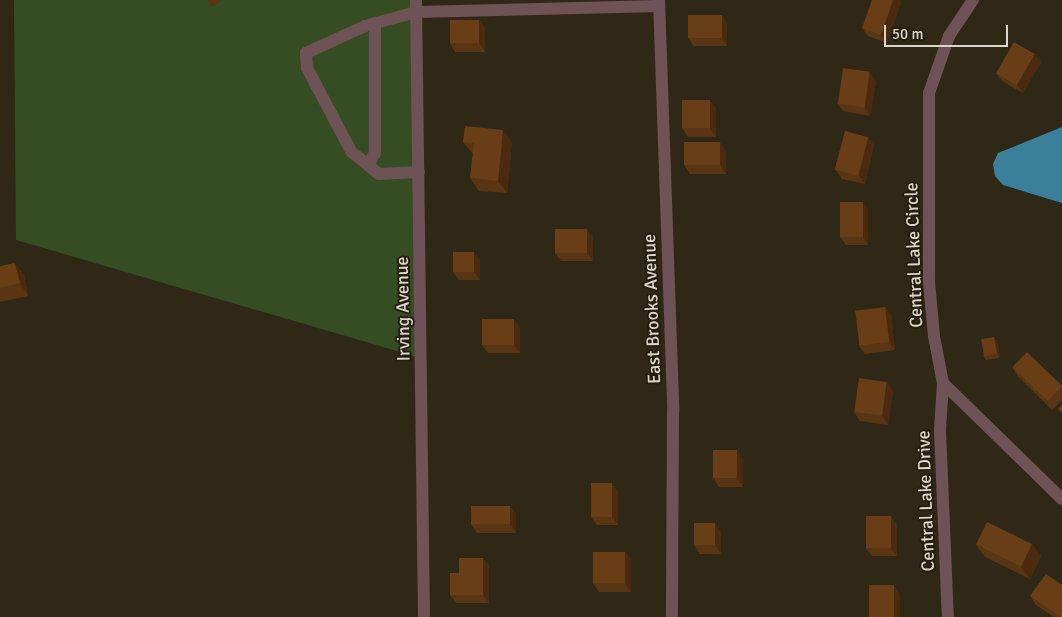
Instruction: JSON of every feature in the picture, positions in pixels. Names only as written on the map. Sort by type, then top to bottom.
[{"type":"street","name":"Central Lake Circle","points":[[943,383],[929,282],[929,93],[949,36],[973,0]]},
{"type":"street","points":[[419,172],[378,174],[351,151],[307,68],[306,53],[416,6],[659,3]]},
{"type":"street","name":"East Brooks Avenue","points":[[659,3],[673,411],[672,617]]},
{"type":"street","name":"Irving Avenue","points":[[416,6],[424,617]]},
{"type":"street","points":[[368,165],[375,153],[376,23]]},
{"type":"street","points":[[943,383],[1062,499]]},
{"type":"street","name":"Central Lake Drive","points":[[943,383],[940,430],[948,617]]},
{"type":"green space","points":[[14,0],[416,0],[421,358],[16,240]]},
{"type":"water","points":[[1062,127],[1062,203],[1003,185],[995,176],[993,164],[998,153]]},
{"type":"building","points":[[872,0],[893,0],[881,35],[862,28]]},
{"type":"building","points":[[688,15],[722,15],[722,38],[688,38]]},
{"type":"building","points":[[450,20],[479,20],[479,43],[450,43]]},
{"type":"building","points":[[1014,42],[1035,54],[1017,85],[996,73]]},
{"type":"building","points":[[843,68],[870,72],[865,107],[838,104]]},
{"type":"building","points":[[682,100],[710,100],[710,128],[682,128]]},
{"type":"building","points":[[465,126],[503,130],[498,181],[470,178],[474,143],[463,142]]},
{"type":"building","points":[[845,131],[868,137],[858,176],[835,170]]},
{"type":"building","points":[[684,142],[720,142],[720,165],[684,165]]},
{"type":"building","points":[[840,202],[863,202],[863,237],[840,237]]},
{"type":"building","points":[[555,229],[587,229],[587,253],[555,253]]},
{"type":"building","points":[[453,252],[474,252],[474,272],[453,272]]},
{"type":"building","points":[[15,263],[20,283],[0,288],[0,266]]},
{"type":"building","points":[[885,307],[889,342],[859,345],[855,311]]},
{"type":"building","points":[[482,319],[514,319],[514,345],[482,345]]},
{"type":"building","points":[[994,337],[997,354],[984,356],[981,339]]},
{"type":"building","points":[[1027,352],[1062,386],[1048,401],[1012,367]]},
{"type":"building","points":[[859,378],[887,382],[882,416],[854,412]]},
{"type":"building","points":[[1062,405],[1062,413],[1058,409]]},
{"type":"building","points":[[713,450],[737,450],[737,478],[713,478]]},
{"type":"building","points":[[591,483],[612,483],[612,517],[591,517]]},
{"type":"building","points":[[471,506],[510,506],[510,524],[471,524]]},
{"type":"building","points":[[866,516],[891,516],[891,548],[866,548]]},
{"type":"building","points":[[987,522],[1032,544],[1021,566],[976,544]]},
{"type":"building","points":[[694,523],[715,523],[715,545],[694,545]]},
{"type":"building","points":[[593,552],[625,552],[625,583],[593,583]]},
{"type":"building","points":[[459,558],[483,558],[483,595],[450,595],[450,573],[459,573]]},
{"type":"building","points":[[1046,574],[1062,585],[1062,617],[1030,596]]},
{"type":"building","points":[[869,585],[894,585],[894,617],[869,617]]}]
